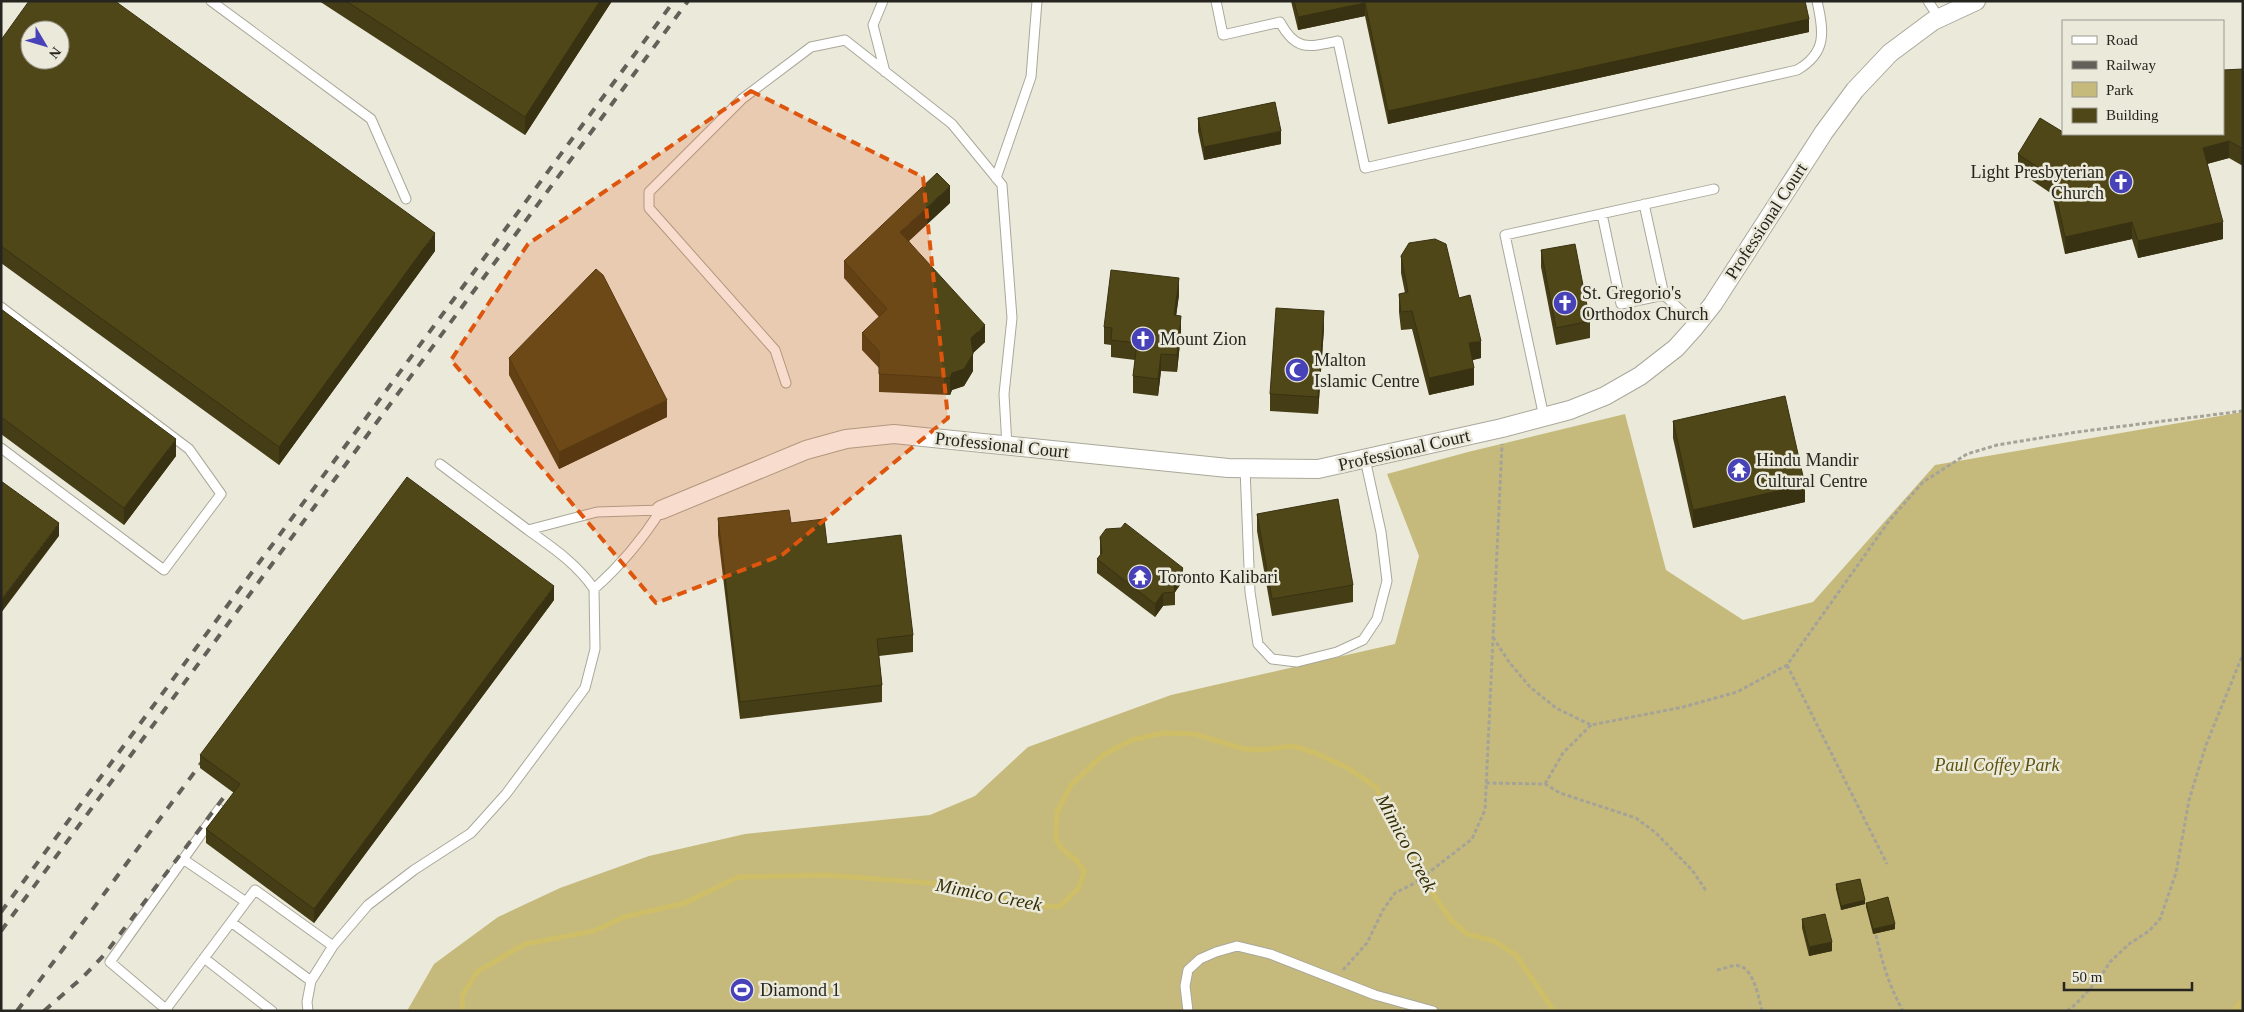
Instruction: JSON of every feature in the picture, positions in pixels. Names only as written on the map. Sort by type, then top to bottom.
[{"type":"street","name":"Professional Court","points":[[661,510],[806,450],[846,439],[894,434],[1245,468],[1318,469],[1502,428],[1570,410],[1605,396],[1640,376],[1676,348],[1697,325],[1824,132],[1855,90],[1890,53],[1939,18],[1976,1]]},
{"type":"lane","points":[[211,1],[371,118],[406,199]]},
{"type":"lane","points":[[883,1],[873,25],[885,72]]},
{"type":"lane","points":[[996,178],[1030,77],[1036,1]]},
{"type":"lane","points":[[1216,1],[1223,35],[1280,22],[1285,33],[1299,45],[1316,46],[1338,41],[1365,168],[1797,70],[1815,57],[1821,42],[1822,22],[1817,1]]},
{"type":"lane","points":[[1928,1],[1939,18]]},
{"type":"lane","points":[[786,383],[776,350],[649,208],[649,192],[742,99],[811,47],[845,40],[952,124],[1002,185],[1012,318],[1004,394],[1007,446]]},
{"type":"lane","points":[[1544,417],[1505,235],[1714,189]]},
{"type":"lane","points":[[1644,204],[1664,295],[1697,325]]},
{"type":"lane","points":[[1602,214],[1621,304],[1664,295]]},
{"type":"lane","points":[[1,307],[189,449],[221,494],[164,570],[1,448]]},
{"type":"lane","points":[[1245,468],[1250,592],[1258,644],[1272,659],[1297,662],[1337,652],[1363,640],[1377,619],[1387,580],[1381,532],[1365,459]]},
{"type":"lane","points":[[308,1011],[307,1002],[311,981],[333,946],[368,905],[414,870],[471,833],[506,794],[586,688],[595,649],[594,589],[573,564],[440,464]]},
{"type":"lane","points":[[528,530],[597,512],[661,510]]},
{"type":"lane","points":[[594,589],[619,567],[640,542],[661,510]]},
{"type":"lane","points":[[219,809],[110,962],[167,1010],[255,890],[333,946]]},
{"type":"lane","points":[[183,859],[246,902]]},
{"type":"lane","points":[[231,922],[311,981]]},
{"type":"lane","points":[[1188,1011],[1185,986],[1188,970],[1200,959],[1237,946],[1270,954],[1375,995],[1433,1011]]},
{"type":"lane","points":[[204,958],[272,1011]]},
{"type":"path","points":[[1545,784],[1563,754],[1591,725],[1684,707],[1738,692],[1786,665],[1889,522],[1923,482],[1966,454],[1997,445],[2077,432],[2243,411]]},
{"type":"path","points":[[1334,979],[1368,943],[1383,910],[1395,893],[1445,862],[1472,839],[1485,810],[1502,428]]},
{"type":"path","points":[[1493,637],[1509,662],[1530,687],[1556,708],[1591,725]]},
{"type":"path","points":[[2067,1011],[2099,979],[2110,962],[2129,944],[2149,931],[2160,919],[2176,873],[2189,800],[2206,745],[2243,654]]},
{"type":"path","points":[[1786,665],[1887,864]]},
{"type":"path","points":[[1486,783],[1545,784],[1560,793],[1636,818],[1656,833],[1692,870],[1707,892]]},
{"type":"path","points":[[1876,934],[1883,967],[1892,991],[1903,1011]]},
{"type":"path","points":[[1717,970],[1742,966],[1747,970],[1756,987],[1762,1011]]},
{"type":"highlighted area","points":[[751,91],[923,177],[948,418],[782,555],[656,603],[451,360],[528,244]]},
{"type":"green space","name":"Paul Coffey Park","points":[[2243,412],[2243,1011],[407,1011],[434,964],[498,917],[560,888],[649,856],[745,834],[930,815],[975,796],[1028,747],[1171,695],[1395,644],[1419,556],[1387,474],[1468,452],[1625,414],[1666,570],[1743,620],[1813,602],[1935,465]]},
{"type":"building","points":[[29,1],[115,1],[435,233],[279,447],[1,246],[1,40]]},
{"type":"building","points":[[346,1],[600,1],[525,117]]},
{"type":"building","points":[[1294,1],[1805,1],[1809,19],[1388,111],[1365,3],[1298,17]]},
{"type":"building","name":"Light Presbyterian Church","points":[[2243,69],[2243,149],[2229,141],[2203,148],[2223,222],[2138,241],[2132,222],[2065,237],[2052,177],[2018,154],[2040,118],[2062,131],[2062,135],[2224,135],[2224,70]]},
{"type":"building","points":[[1275,102],[1281,131],[1204,147],[1198,118]]},
{"type":"building","points":[[937,173],[950,186],[900,232],[985,325],[971,338],[973,354],[964,369],[952,373],[950,378],[879,374],[879,351],[862,333],[887,309],[844,261]]},
{"type":"building","points":[[1435,239],[1446,244],[1459,298],[1470,295],[1481,341],[1469,343],[1474,368],[1429,378],[1412,311],[1401,312],[1399,294],[1408,292],[1401,256],[1409,243]]},
{"type":"building","name":"St. Gregorio's Orthodox Church","points":[[1575,244],[1590,321],[1556,328],[1541,250]]},
{"type":"building","points":[[596,269],[603,275],[667,400],[559,452],[509,358]]},
{"type":"building","name":"Mount Zion","points":[[1111,270],[1179,278],[1174,315],[1181,316],[1177,355],[1161,354],[1158,379],[1133,376],[1137,343],[1111,340],[1112,328],[1104,327]]},
{"type":"building","name":"Malton Islamic Centre","points":[[1276,308],[1324,311],[1318,397],[1270,394]]},
{"type":"building","points":[[1,309],[176,439],[124,508],[1,417]]},
{"type":"building","name":"Hindu Mandir Cultural Centre","points":[[1785,396],[1805,485],[1693,510],[1673,421]]},
{"type":"building","points":[[407,477],[554,586],[314,909],[206,829],[240,784],[200,755]]},
{"type":"building","points":[[1,481],[59,523],[1,600]]},
{"type":"building","points":[[1338,499],[1353,585],[1272,599],[1257,514]]},
{"type":"building","points":[[789,510],[791,523],[824,519],[827,544],[901,535],[913,635],[877,639],[882,685],[740,702],[718,518]]},
{"type":"building","name":"Toronto Kalibari","points":[[1125,523],[1183,568],[1173,581],[1175,592],[1163,593],[1155,604],[1097,559],[1102,553],[1100,537],[1106,529],[1121,528]]},
{"type":"building","points":[[1860,879],[1865,900],[1841,906],[1836,884]]},
{"type":"building","points":[[1888,897],[1895,924],[1873,929],[1866,903]]},
{"type":"building","points":[[1825,914],[1832,942],[1809,947],[1802,919]]},
{"type":"waterway","name":"Mimico Creek","points":[[463,1011],[462,996],[477,972],[525,944],[594,931],[624,917],[685,903],[738,877],[825,875],[955,885],[1021,903],[1059,907],[1079,888],[1084,871],[1077,861],[1061,848],[1056,839],[1057,812],[1071,785],[1103,755],[1132,740],[1163,733],[1194,734],[1244,749],[1259,750],[1293,746],[1315,753],[1348,768],[1376,787],[1422,878],[1451,920],[1467,934],[1494,941],[1516,955],[1554,1011]]},
{"type":"waterway","name":"Mimico Creek","points":[[2233,1011],[2243,1000]]},
{"type":"railway","points":[[1,912],[674,1]]},
{"type":"railway","points":[[1,931],[688,1]]},
{"type":"railway","points":[[17,1011],[208,754]]},
{"type":"railway","points":[[44,1011],[83,977],[105,954],[227,793]]},
{"type":"place","name":"Light Presbyterian Church","points":[[2121,182]]},
{"type":"place","name":"St. Gregorio's Orthodox Church","points":[[1565,303]]},
{"type":"place","name":"Mount Zion","points":[[1143,339]]},
{"type":"place","name":"Malton Islamic Centre","points":[[1297,370]]},
{"type":"place","name":"Hindu Mandir Cultural Centre","points":[[1739,470]]},
{"type":"place","name":"Toronto Kalibari","points":[[1140,577]]},
{"type":"place","name":"Diamond 1","points":[[742,990]]}]
